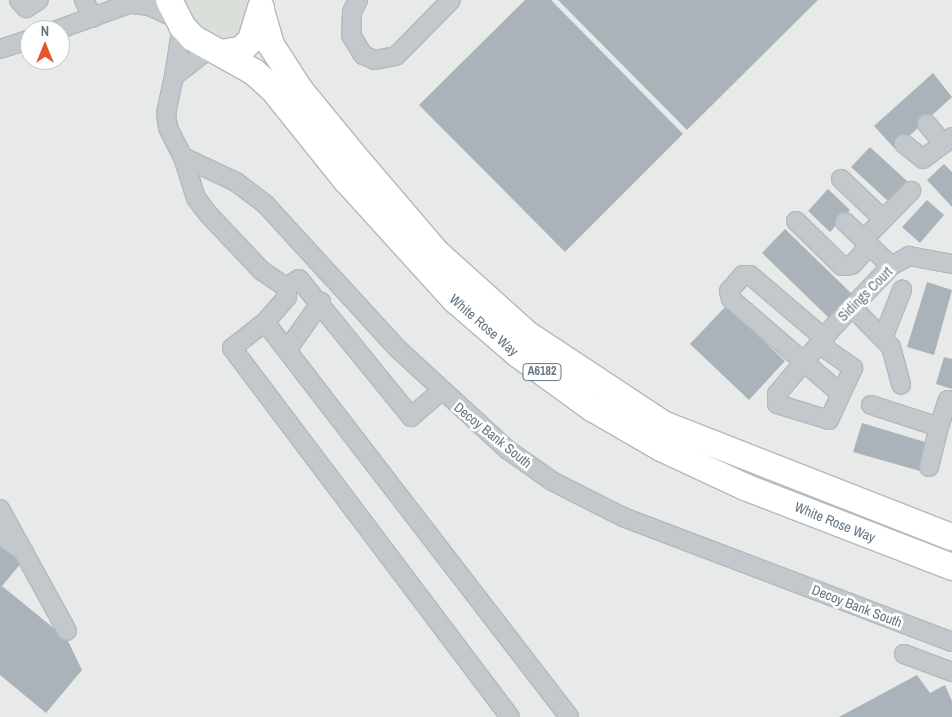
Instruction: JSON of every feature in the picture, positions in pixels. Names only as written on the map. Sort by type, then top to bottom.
[{"type":"highway","name":"White Rose Way","points":[[215,51],[241,50],[251,40],[262,5]]},
{"type":"highway","name":"White Rose Way","points":[[262,5],[271,45],[300,90],[360,164],[436,252],[527,334],[663,424],[952,537]]},
{"type":"highway","name":"White Rose Way","points":[[176,15],[215,51],[254,72],[273,89],[346,180],[455,300],[519,355],[592,408],[661,448],[745,486],[952,567]]},
{"type":"street","points":[[19,0],[26,8],[39,0]]},
{"type":"street","points":[[84,0],[92,18]]},
{"type":"street","points":[[358,0],[352,12],[352,35],[363,55],[375,60],[396,56],[451,0]]},
{"type":"street","points":[[70,25],[137,2],[176,15],[174,76],[166,113],[168,128],[183,157],[196,198],[209,215],[262,271],[286,287],[287,296],[265,322],[232,348],[510,717]]},
{"type":"street","points":[[0,49],[20,42]]},
{"type":"street","points":[[174,76],[215,51]]},
{"type":"street","points":[[904,144],[923,159],[948,140],[927,124]]},
{"type":"street","name":"Decoy Bank South","points":[[183,157],[254,195],[441,391],[508,450],[583,498],[623,517],[952,642]]},
{"type":"street","points":[[841,179],[883,219]]},
{"type":"street","points":[[796,221],[842,266],[852,265],[883,219],[911,190]]},
{"type":"street","points":[[845,222],[891,266]]},
{"type":"street","name":"Sidings Court","points":[[840,393],[829,420],[777,404],[777,394],[835,325],[891,266],[909,256],[952,264]]},
{"type":"street","points":[[743,275],[750,275],[853,368],[840,393],[804,362],[731,299],[731,288],[743,275]]},
{"type":"street","points":[[286,287],[299,278],[321,302],[411,417],[441,391]]},
{"type":"street","points":[[883,338],[902,290]]},
{"type":"street","points":[[287,350],[321,302]]},
{"type":"street","points":[[852,307],[883,338],[895,355],[901,385]]},
{"type":"street","points":[[265,322],[569,717]]},
{"type":"street","points":[[929,467],[939,427],[950,400]]},
{"type":"street","points":[[871,405],[939,427]]},
{"type":"street","points":[[0,508],[28,555],[67,631]]},
{"type":"street","points":[[0,535],[28,555]]},
{"type":"street","points":[[904,654],[952,672]]},
{"type":"shaded area","points":[[0,0],[952,0],[952,717],[0,717]]},
{"type":"shaded area","points":[[179,0],[250,0],[245,25],[231,41],[209,41]]},
{"type":"building","points":[[525,0],[551,0],[683,134],[565,252],[419,105]]},
{"type":"building","points":[[558,0],[818,0],[687,130]]},
{"type":"building","points":[[933,73],[952,97],[895,149],[874,126]]},
{"type":"building","points":[[870,147],[907,181],[888,201],[851,167]]},
{"type":"building","points":[[944,164],[952,172],[952,207],[927,180]]},
{"type":"building","points":[[828,189],[850,210],[830,232],[808,211]]},
{"type":"building","points":[[927,200],[944,215],[920,243],[902,227]]},
{"type":"building","points":[[785,229],[852,294],[829,318],[762,253]]},
{"type":"building","points":[[927,282],[952,290],[934,355],[907,347]]},
{"type":"building","points":[[726,306],[785,361],[749,400],[690,344]]},
{"type":"building","points":[[944,357],[952,359],[952,389],[936,384]]},
{"type":"building","points":[[862,423],[935,445],[927,473],[853,452]]},
{"type":"building","points":[[0,543],[22,562],[2,586],[67,639],[82,670],[46,713],[0,675]]},
{"type":"building","points":[[917,675],[930,693],[945,685],[952,701],[952,717],[839,717]]}]
